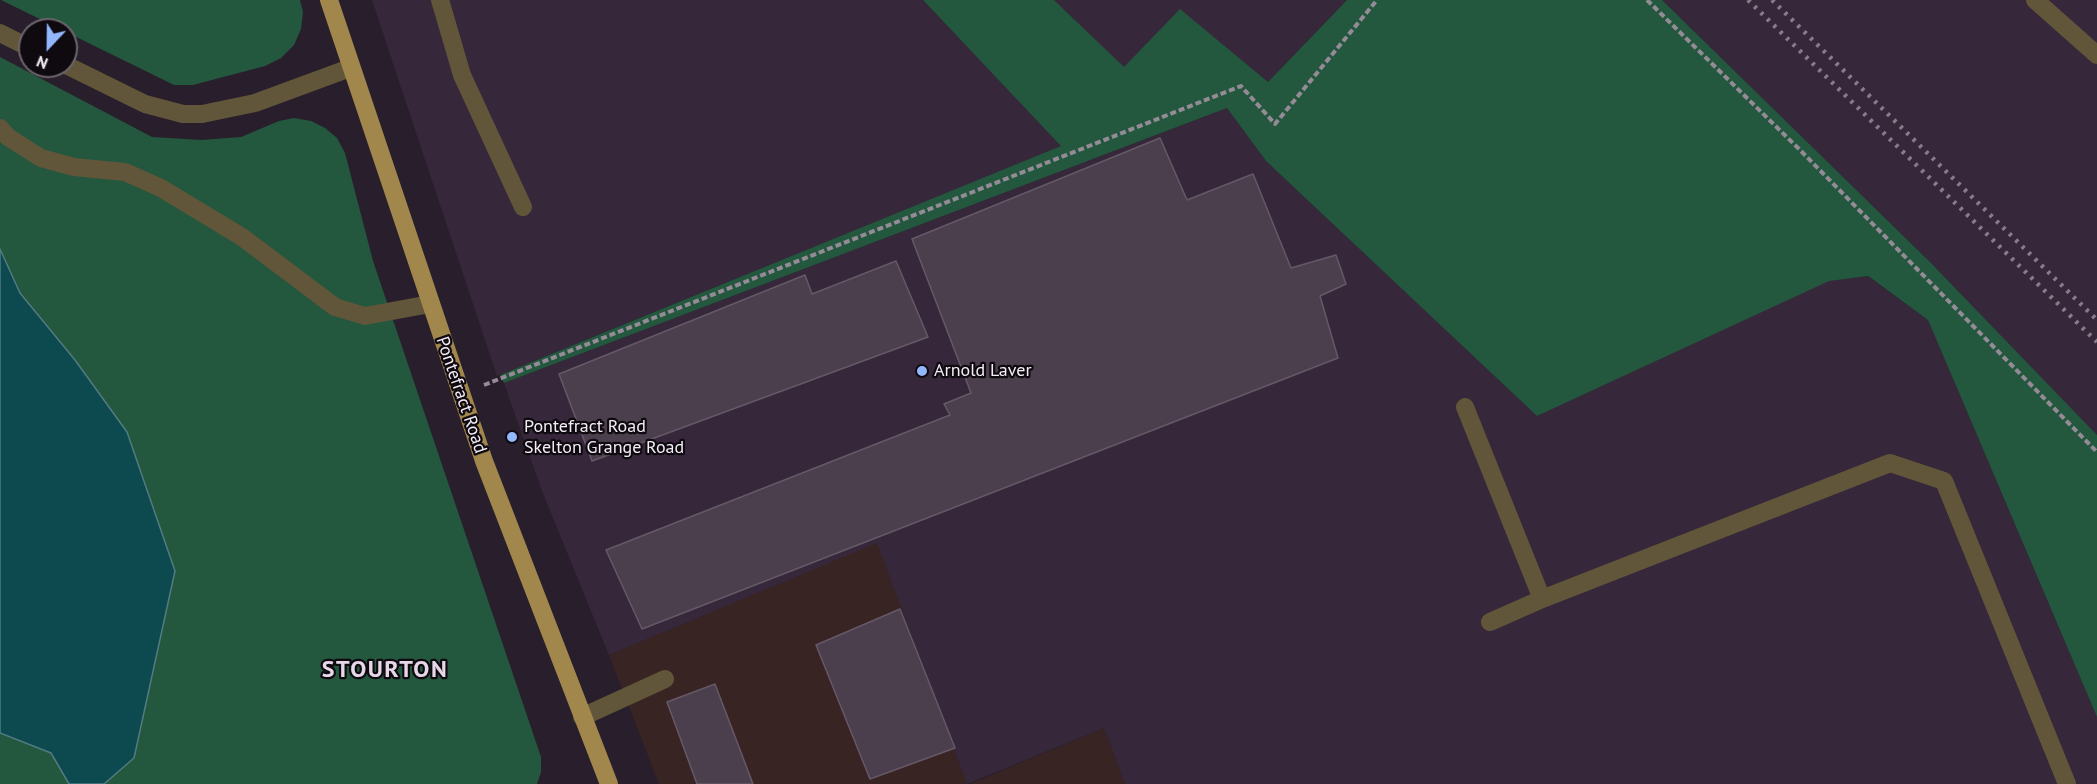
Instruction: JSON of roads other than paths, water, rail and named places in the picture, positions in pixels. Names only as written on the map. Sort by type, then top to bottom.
[{"type":"main road","name":"Pontefract Road","points":[[329,0],[484,461],[609,784]]},
{"type":"lane","points":[[440,0],[462,75],[523,207]]},
{"type":"lane","points":[[2035,0],[2097,55]]},
{"type":"lane","points":[[0,33],[18,42]]},
{"type":"lane","points":[[78,72],[145,104],[183,114],[202,114],[255,103],[350,68]]},
{"type":"lane","points":[[0,128],[8,137],[41,158],[74,167],[125,172],[161,188],[242,237],[335,307],[365,316],[430,304]]},
{"type":"lane","points":[[1465,407],[1542,599]]},
{"type":"lane","points":[[1490,622],[1542,599],[1890,463],[1944,481],[2067,784]]},
{"type":"lane","points":[[582,717],[665,679]]},
{"type":"water","points":[[0,249],[20,293],[75,360],[127,432],[175,571],[134,758],[104,784],[69,784],[51,753],[0,733]]},
{"type":"railway","points":[[1748,0],[2097,342]]},
{"type":"railway","points":[[1772,0],[2097,320]]},
{"type":"place","name":"Arnold Laver","points":[[922,371]]},
{"type":"place","name":"Pontefract Road Skelton Grange Road","points":[[512,437]]},
{"type":"district","name":"STOURTON","points":[[385,670]]}]
